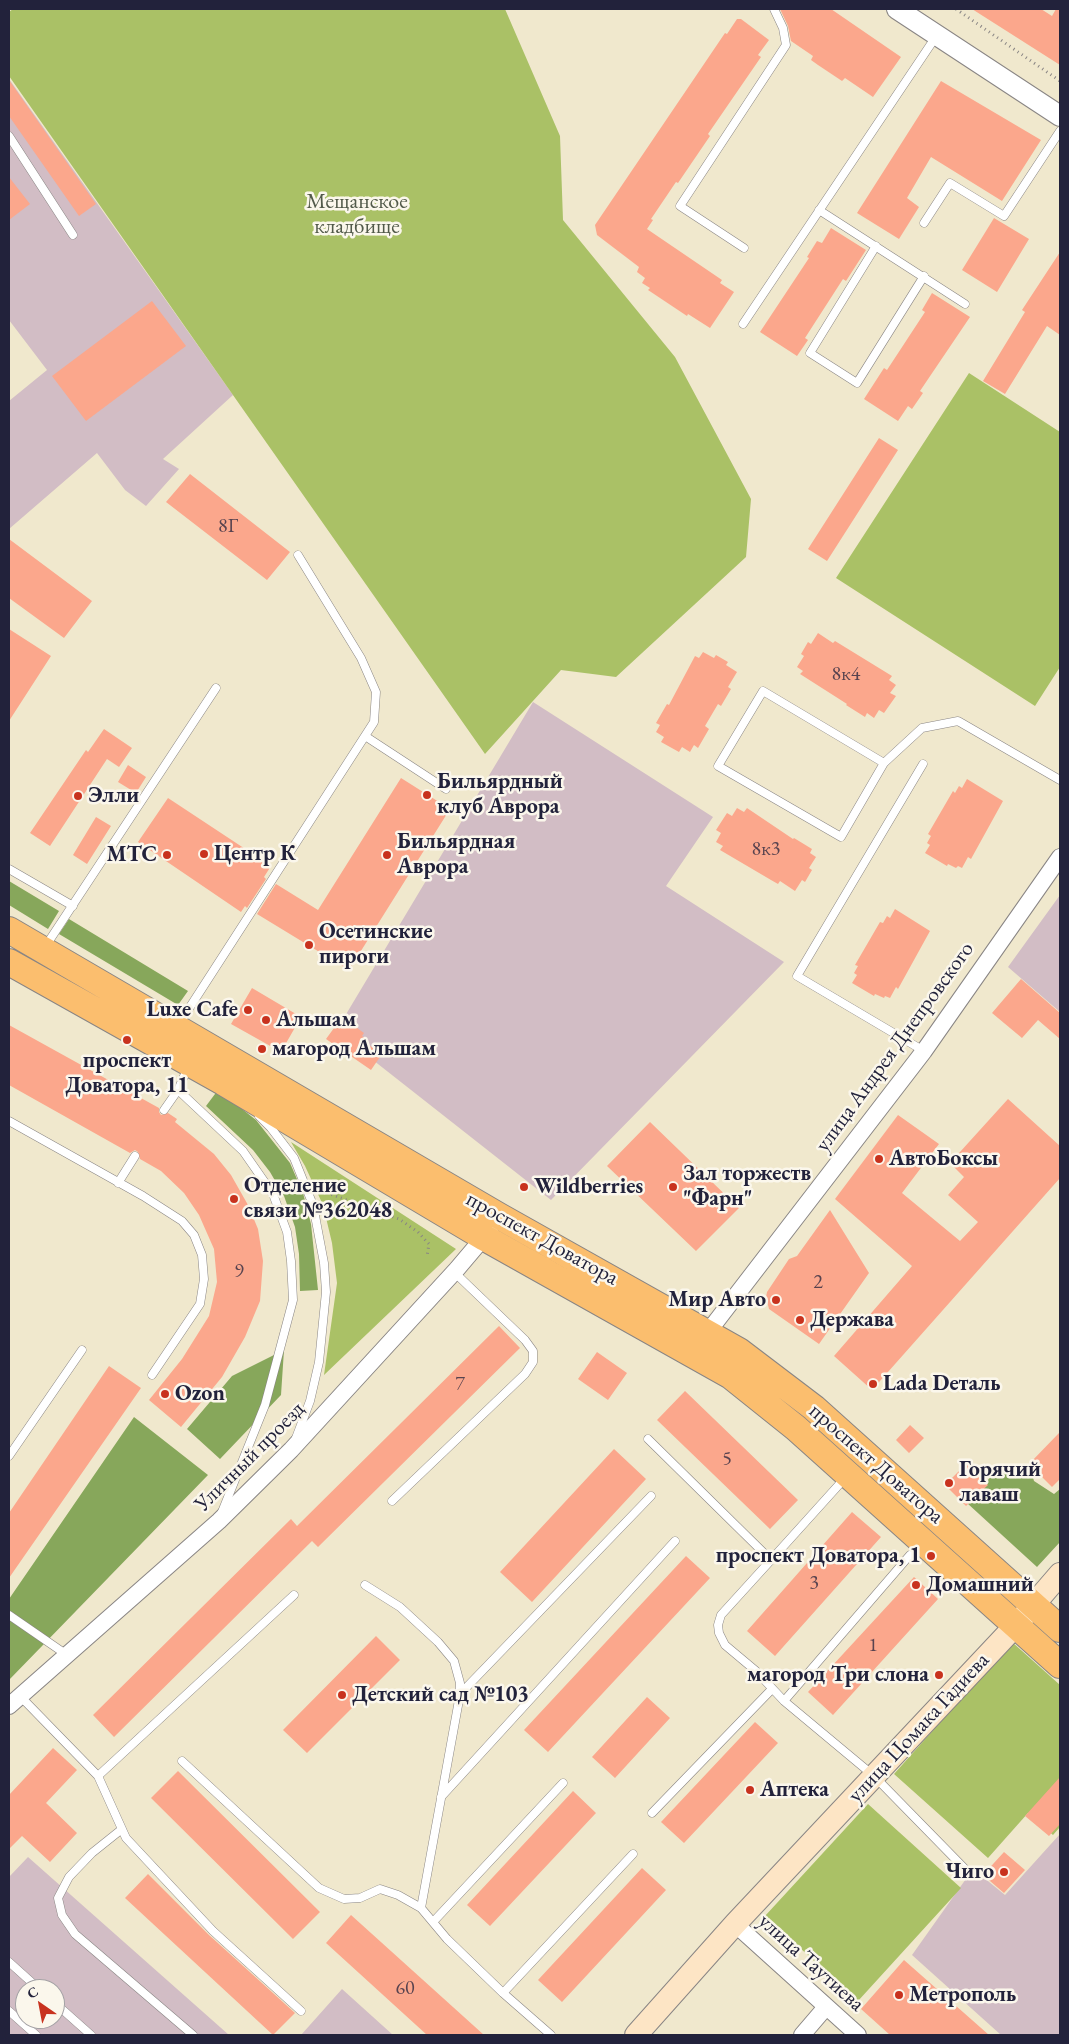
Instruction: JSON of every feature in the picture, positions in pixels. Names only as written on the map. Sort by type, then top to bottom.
[{"type":"main road","name":"проспект Доватора","points":[[9,930],[499,1216],[739,1351],[814,1408],[1060,1629]]},
{"type":"main road","name":"проспект Доватора","points":[[9,962],[223,1082],[485,1238],[731,1376],[848,1475],[1060,1665]]},
{"type":"main road","name":"улица Цомака Гадиева","points":[[636,2035],[735,1924],[1016,1625],[1060,1574]]},
{"type":"street","points":[[897,9],[1060,116]]},
{"type":"street","name":"улица Андрея Днепровского","points":[[708,1332],[924,1051],[1060,857]]},
{"type":"street","name":"Уличный проезд","points":[[14,1701],[219,1521],[292,1450],[485,1238],[499,1216]]},
{"type":"street","name":"улица Таутиева","points":[[735,1924],[858,2035]]},
{"type":"street","points":[[802,2035],[826,2007]]},
{"type":"lane","points":[[744,248],[680,206],[786,45],[783,28],[774,9]]},
{"type":"lane","points":[[743,324],[937,35]]},
{"type":"lane","points":[[924,223],[950,183],[1004,216],[1060,130]]},
{"type":"lane","points":[[9,136],[72,236]]},
{"type":"lane","points":[[819,210],[965,304]]},
{"type":"lane","points":[[876,246],[810,353],[857,383],[924,276]]},
{"type":"lane","points":[[176,1028],[374,722],[376,692],[361,658],[298,555]]},
{"type":"lane","points":[[43,950],[216,688]]},
{"type":"lane","points":[[884,763],[762,691],[718,766],[840,836],[884,763],[922,728],[958,720],[1060,780]]},
{"type":"lane","points":[[365,736],[446,788]]},
{"type":"lane","points":[[923,764],[797,976],[924,1051]]},
{"type":"lane","points":[[9,869],[73,906]]},
{"type":"lane","points":[[164,1110],[178,1090],[190,1063]]},
{"type":"lane","points":[[223,1082],[271,1128],[294,1158],[313,1205],[322,1254],[326,1292],[319,1362],[310,1401],[292,1450]]},
{"type":"lane","points":[[178,1090],[243,1151],[272,1194],[287,1232],[291,1261],[293,1300],[265,1405],[219,1521]]},
{"type":"lane","points":[[9,1122],[118,1182],[182,1221],[194,1236],[202,1255],[204,1279],[200,1304],[152,1375]]},
{"type":"lane","points":[[118,1182],[135,1156]]},
{"type":"lane","points":[[392,1500],[525,1374],[533,1362],[533,1351],[525,1340],[454,1272]]},
{"type":"lane","points":[[9,1456],[82,1350]]},
{"type":"lane","points":[[648,1439],[771,1560]]},
{"type":"lane","points":[[848,1475],[721,1615],[718,1625],[719,1633],[725,1645],[756,1671],[784,1701],[874,1776],[967,1871]]},
{"type":"lane","points":[[460,1694],[651,1496]]},
{"type":"lane","points":[[441,1797],[675,1541]]},
{"type":"lane","points":[[784,1701],[910,1555]]},
{"type":"lane","points":[[365,1585],[400,1607],[438,1642],[454,1661],[460,1683],[460,1694],[421,1908]]},
{"type":"lane","points":[[98,1776],[294,1595]]},
{"type":"lane","points":[[9,1615],[67,1655]]},
{"type":"lane","points":[[652,1813],[772,1689]]},
{"type":"lane","points":[[14,1701],[98,1776],[126,1838],[213,1931],[301,2011]]},
{"type":"lane","points":[[182,1760],[319,1888],[344,1899],[360,1898],[380,1890],[398,1895],[421,1908],[447,1939],[503,1993],[551,2035]]},
{"type":"lane","points":[[432,1922],[563,1783]]},
{"type":"lane","points":[[122,1829],[92,1853],[69,1878],[58,1898],[62,1915],[75,1934],[193,2035]]},
{"type":"lane","points":[[503,1993],[633,1854]]},
{"type":"lane","points":[[9,1962],[28,1979]]},
{"type":"lane","points":[[9,2011],[36,2035]]},
{"type":"lane","points":[[65,2012],[91,2035]]},
{"type":"path","points":[[956,9],[1060,81]]},
{"type":"path","points":[[322,1191],[398,1219],[418,1232],[429,1244],[427,1256]]},
{"type":"shaded area","points":[[9,79],[233,395],[163,459],[179,469],[146,506],[125,490],[97,453],[9,529],[9,401],[47,370],[9,320]]},
{"type":"shaded area","points":[[533,702],[713,817],[666,886],[784,962],[551,1200],[336,1031]]},
{"type":"shaded area","points":[[1060,895],[1060,1012],[1008,967]]},
{"type":"shaded area","points":[[1060,1834],[1060,2035],[1001,2035],[912,1955],[968,1876],[983,1877],[1005,1895]]},
{"type":"shaded area","points":[[28,1857],[229,2035],[9,2035],[9,1877]]},
{"type":"shaded area","points":[[342,1989],[393,2035],[301,2035]]},
{"type":"green space","name":"Мещанское кладбище","points":[[13,9],[505,9],[560,136],[563,220],[675,357],[751,499],[746,557],[616,677],[561,670],[485,754],[9,76],[9,12]]},
{"type":"green space","points":[[969,373],[1060,432],[1060,667],[1035,706],[836,578]]},
{"type":"green space","points":[[9,881],[59,911],[48,929],[9,905]]},
{"type":"green space","points":[[69,919],[188,991],[178,1005],[59,934]]},
{"type":"green space","points":[[218,1090],[256,1120],[290,1163],[303,1193],[311,1224],[318,1290],[300,1291],[299,1254],[295,1227],[284,1196],[270,1172],[253,1150],[206,1106]]},
{"type":"green space","points":[[291,1142],[456,1249],[324,1375],[337,1283],[332,1243],[323,1205],[305,1166]]},
{"type":"green space","points":[[284,1350],[281,1395],[220,1459],[187,1429],[232,1376]]},
{"type":"green space","points":[[134,1417],[208,1475],[9,1680],[9,1599]]},
{"type":"green space","points":[[1029,1464],[1034,1481],[1054,1494],[1060,1489],[1060,1542],[1037,1567],[967,1503],[997,1470],[1011,1465]]},
{"type":"green space","points":[[1012,1642],[1060,1685],[1060,1827],[1053,1835],[1028,1813],[988,1858],[894,1774]]},
{"type":"green space","points":[[868,1804],[961,1888],[858,2001],[765,1916]]},
{"type":"building","points":[[780,9],[831,9],[901,57],[873,97],[845,78],[842,81],[811,60],[813,56],[791,41],[788,26]]},
{"type":"building","points":[[972,9],[1041,9],[1052,16],[1056,9],[1060,9],[1060,65]]},
{"type":"building","points":[[737,19],[741,19],[769,40],[758,55],[761,57],[708,134],[710,136],[651,219],[653,220],[647,229],[722,280],[720,283],[734,292],[710,328],[688,314],[687,316],[648,290],[650,288],[642,283],[645,278],[637,272],[639,267],[597,235],[595,225],[725,33],[727,34]]},
{"type":"building","points":[[9,80],[96,204],[79,216],[9,116]]},
{"type":"building","points":[[941,81],[1041,140],[1002,201],[931,157],[907,198],[919,207],[899,239],[857,213]]},
{"type":"building","points":[[9,177],[30,204],[9,220]]},
{"type":"building","points":[[994,218],[1029,239],[997,292],[962,270]]},
{"type":"building","points":[[831,228],[866,250],[846,281],[843,279],[805,338],[808,340],[797,356],[760,332],[809,258],[807,257],[817,241],[822,243]]},
{"type":"building","points":[[1060,252],[1060,335],[1047,326],[1005,394],[983,381],[1025,312],[1022,310]]},
{"type":"building","points":[[932,293],[970,317],[920,391],[923,393],[912,409],[908,406],[898,421],[864,399],[884,368],[887,370],[925,312],[922,310]]},
{"type":"building","points":[[152,301],[186,346],[86,421],[52,376]]},
{"type":"building","points":[[879,438],[898,450],[827,561],[808,549]]},
{"type":"building","points":[[190,474],[290,552],[267,580],[166,502]]},
{"type":"building","points":[[9,539],[92,601],[64,638],[9,598]]},
{"type":"building","points":[[9,629],[51,656],[9,721]]},
{"type":"building","points":[[818,633],[833,643],[835,641],[892,676],[889,680],[896,685],[890,693],[896,696],[884,713],[879,710],[874,718],[867,713],[865,717],[800,674],[803,671],[797,667],[804,656],[801,654],[808,642],[811,644]]},
{"type":"building","points":[[703,652],[714,658],[716,655],[728,662],[726,665],[737,672],[728,687],[731,689],[721,706],[718,704],[705,726],[709,729],[698,748],[694,745],[690,752],[682,747],[679,752],[661,742],[664,737],[656,732],[660,725],[656,723],[667,704],[669,705],[695,656],[699,658]]},
{"type":"building","name":"Элли","points":[[104,729],[132,748],[119,767],[107,759],[50,846],[30,833],[86,750],[88,752]]},
{"type":"building","points":[[128,765],[146,777],[136,793],[118,782]]},
{"type":"building","name":"Бильярдная Аврора","points":[[401,778],[450,809],[349,970],[257,914],[276,884],[318,910]]},
{"type":"building","points":[[967,779],[1003,801],[971,859],[968,857],[962,868],[958,866],[956,868],[948,864],[947,866],[925,853],[930,845],[927,843],[931,836],[928,834],[953,791],[955,793],[959,786],[962,788]]},
{"type":"building","name":"Центр К","points":[[168,798],[271,866],[264,877],[266,879],[247,908],[245,906],[241,912],[138,842]]},
{"type":"building","points":[[737,808],[744,812],[747,808],[793,839],[812,849],[810,853],[816,857],[809,868],[812,870],[805,882],[802,880],[795,891],[780,881],[778,884],[720,850],[723,846],[716,842],[721,833],[716,830],[727,813],[732,816]]},
{"type":"building","points":[[96,817],[111,826],[87,864],[73,855]]},
{"type":"building","points":[[895,909],[930,931],[898,989],[896,987],[890,998],[885,996],[884,998],[875,994],[874,996],[852,983],[857,975],[854,973],[858,966],[855,965],[880,922],[883,923],[887,916],[890,918]]},
{"type":"building","points":[[1021,979],[1060,1013],[1060,1039],[1038,1020],[1022,1038],[992,1013]]},
{"type":"building","name":"Альшам","points":[[252,988],[301,1017],[281,1052],[231,1024]]},
{"type":"building","points":[[342,1017],[364,1033],[362,1036],[365,1038],[363,1041],[382,1054],[371,1070],[326,1039]]},
{"type":"building","points":[[9,1025],[159,1108],[161,1115],[168,1113],[177,1119],[175,1122],[214,1154],[231,1175],[248,1205],[258,1229],[263,1261],[260,1301],[245,1337],[222,1377],[181,1427],[149,1400],[182,1359],[209,1316],[217,1282],[214,1249],[199,1215],[184,1193],[161,1171],[140,1159],[138,1152],[135,1150],[130,1153],[9,1085]]},
{"type":"building","points":[[1008,1099],[1060,1146],[1060,1178],[872,1390],[834,1356],[912,1266],[835,1199],[898,1115],[939,1144],[902,1193],[960,1241],[978,1222],[948,1195],[964,1177],[950,1163]]},
{"type":"building","name":"Зал торжеств \"Фарн\"","points":[[650,1122],[739,1208],[696,1251],[607,1166]]},
{"type":"building","points":[[830,1210],[869,1273],[819,1344],[769,1309],[766,1297],[767,1292],[789,1259],[797,1256]]},
{"type":"building","points":[[499,1326],[520,1348],[318,1547],[312,1541],[114,1737],[93,1715],[291,1519],[297,1526]]},
{"type":"building","points":[[597,1352],[627,1373],[608,1400],[578,1379]]},
{"type":"building","points":[[109,1366],[141,1388],[9,1578],[9,1513]]},
{"type":"building","points":[[685,1391],[798,1500],[770,1529],[657,1420]]},
{"type":"building","points":[[910,1425],[924,1438],[909,1453],[896,1440]]},
{"type":"building","points":[[1060,1432],[1060,1479],[1052,1487],[1029,1464]]},
{"type":"building","points":[[614,1449],[646,1479],[532,1602],[500,1572]]},
{"type":"building","points":[[967,1463],[988,1485],[966,1506],[945,1485]]},
{"type":"building","points":[[852,1512],[881,1537],[775,1656],[747,1631]]},
{"type":"building","points":[[686,1556],[710,1578],[548,1752],[524,1730]]},
{"type":"building","points":[[914,1577],[938,1599],[833,1715],[808,1692]]},
{"type":"building","name":"Детский сад №103","points":[[376,1636],[400,1660],[307,1753],[283,1730]]},
{"type":"building","points":[[647,1697],[670,1718],[615,1778],[592,1757]]},
{"type":"building","points":[[755,1722],[778,1743],[684,1843],[661,1822]]},
{"type":"building","points":[[53,1748],[77,1770],[46,1803],[77,1833],[50,1862],[22,1836],[9,1849],[9,1795]]},
{"type":"building","points":[[178,1771],[320,1912],[293,1939],[151,1798]]},
{"type":"building","points":[[1060,1777],[1060,1824],[1049,1836],[1025,1816]]},
{"type":"building","points":[[573,1791],[596,1813],[490,1926],[467,1905]]},
{"type":"building","name":"Чиго","points":[[1004,1852],[1025,1870],[1004,1893],[983,1875]]},
{"type":"building","points":[[642,1868],[666,1890],[562,2002],[538,1980]]},
{"type":"building","points":[[148,1874],[209,1935],[295,2013],[273,2035],[125,1898]]},
{"type":"building","points":[[351,1915],[484,2035],[427,2035],[326,1943]]},
{"type":"building","points":[[904,1960],[989,2035],[890,2035],[861,2009]]},
{"type":"place","name":"Бильярдный клуб Аврора","points":[[427,795]]},
{"type":"place","name":"Элли","points":[[78,796]]},
{"type":"place","name":"Центр К","points":[[204,854]]},
{"type":"place","name":"МТС","points":[[167,855]]},
{"type":"place","name":"Бильярдная Аврора","points":[[387,855]]},
{"type":"place","name":"Осетинские пироги","points":[[309,945]]},
{"type":"place","name":"Luxe Cafe","points":[[248,1010]]},
{"type":"place","name":"Альшам","points":[[266,1020]]},
{"type":"place","name":"проспект Доватора, 11","points":[[127,1040]]},
{"type":"place","name":"магород Альшам","points":[[262,1049]]},
{"type":"place","name":"АвтоБоксы","points":[[879,1159]]},
{"type":"place","name":"Wildberries","points":[[524,1187]]},
{"type":"place","name":"Зал торжеств \"Фарн\"","points":[[673,1187]]},
{"type":"place","name":"Отделение связи №362048","points":[[234,1199]]},
{"type":"place","name":"Мир Авто","points":[[776,1300]]},
{"type":"place","name":"Держава","points":[[800,1320]]},
{"type":"place","name":"Lada Dеталь","points":[[873,1384]]},
{"type":"place","name":"Ozon","points":[[165,1394]]},
{"type":"place","name":"Горячий лаваш","points":[[949,1483]]},
{"type":"place","name":"проспект Доватора, 1","points":[[931,1556]]},
{"type":"place","name":"Домашний","points":[[916,1585]]},
{"type":"place","name":"магород Три слона","points":[[939,1675]]},
{"type":"place","name":"Детский сад №103","points":[[342,1695]]},
{"type":"place","name":"Аптека","points":[[750,1790]]},
{"type":"place","name":"Чиго","points":[[1004,1872]]},
{"type":"place","name":"Метрополь","points":[[899,1995]]}]
